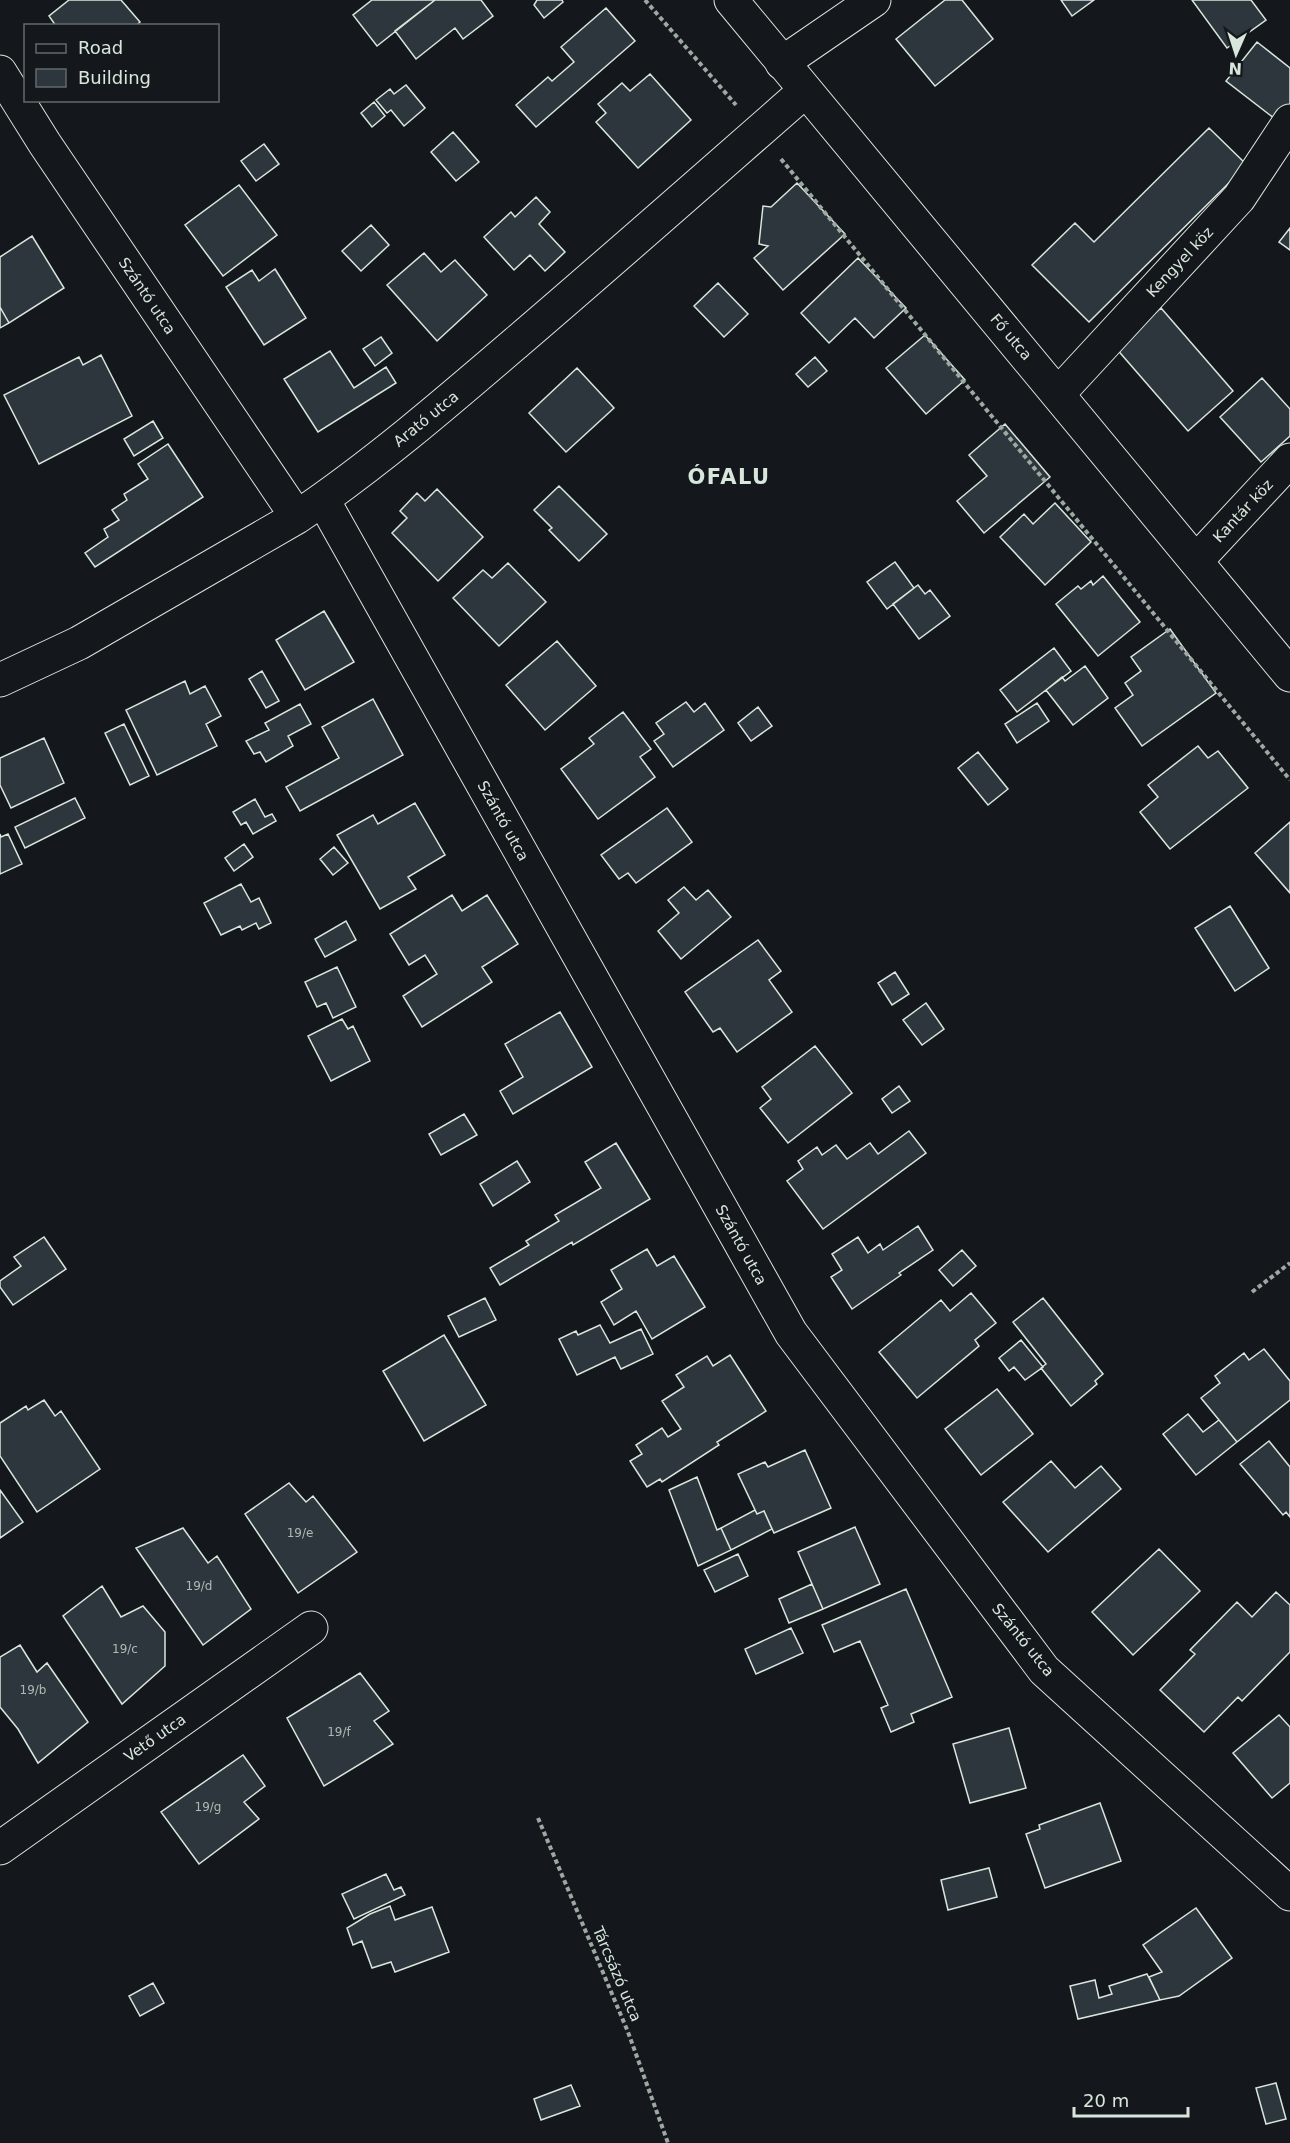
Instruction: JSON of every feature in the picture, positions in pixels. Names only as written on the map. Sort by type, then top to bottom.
[{"type":"street","name":"Fő utca","points":[[731,0],[1290,675]]},
{"type":"street","points":[[782,63],[873,0]]},
{"type":"street","name":"Szántó utca","points":[[0,72],[51,154],[310,509],[791,1333],[1044,1670],[1290,1894]]},
{"type":"street","name":"Arató utca","points":[[0,680],[79,643],[310,509],[436,411],[805,91]]},
{"type":"street","name":"Kengyel köz","points":[[1058,394],[1239,198],[1290,121]]},
{"type":"street","name":"Kantár köz","points":[[1197,561],[1290,460]]},
{"type":"street","name":"Vető utca","points":[[0,1848],[311,1628]]},
{"type":"path","points":[[645,0],[759,132],[1290,780]]},
{"type":"path","points":[[1252,1292],[1290,1263]]},
{"type":"path","name":"Tárcsázó utca","points":[[538,1818],[628,2032],[668,2143]]},
{"type":"building","points":[[69,0],[121,0],[140,22],[138,24],[55,24],[49,16]]},
{"type":"building","points":[[372,0],[435,0],[377,46],[353,15]]},
{"type":"building","points":[[435,0],[481,0],[493,16],[463,39],[455,28],[416,59],[395,31]]},
{"type":"building","points":[[537,0],[562,0],[563,2],[544,18],[534,5]]},
{"type":"building","points":[[945,0],[962,0],[993,39],[935,86],[896,39]]},
{"type":"building","points":[[1061,0],[1094,0],[1072,16]]},
{"type":"building","points":[[1192,0],[1251,0],[1266,20],[1227,48]]},
{"type":"building","points":[[606,8],[635,41],[536,127],[516,105],[548,77],[552,81],[574,62],[561,47]]},
{"type":"building","points":[[1257,42],[1290,68],[1290,108],[1279,122],[1226,81]]},
{"type":"building","points":[[650,74],[691,120],[638,168],[596,122],[606,113],[598,104],[622,83],[630,91]]},
{"type":"building","points":[[406,85],[425,108],[404,126],[391,110],[387,113],[376,100],[390,89],[394,94]]},
{"type":"building","points":[[374,102],[385,116],[372,127],[361,113]]},
{"type":"building","points":[[1209,128],[1247,165],[1089,322],[1032,265],[1075,223],[1094,242]]},
{"type":"building","points":[[453,132],[479,162],[456,181],[431,152]]},
{"type":"building","points":[[264,144],[279,164],[256,181],[241,161]]},
{"type":"building","points":[[797,183],[845,234],[783,290],[754,258],[768,246],[759,244],[763,206],[771,207]]},
{"type":"building","points":[[239,185],[277,235],[223,276],[185,225]]},
{"type":"building","points":[[536,197],[550,212],[539,224],[565,252],[545,271],[530,255],[514,270],[484,237],[511,212],[515,217]]},
{"type":"building","points":[[371,225],[389,245],[361,271],[342,251]]},
{"type":"building","points":[[1290,228],[1290,250],[1279,242]]},
{"type":"building","points":[[32,236],[64,288],[9,323],[0,307],[0,257]]},
{"type":"building","points":[[424,253],[441,272],[455,260],[487,295],[437,341],[387,285]]},
{"type":"building","points":[[858,258],[906,308],[874,338],[855,318],[829,343],[801,313]]},
{"type":"building","points":[[275,269],[306,318],[264,345],[226,287],[252,270],[259,281]]},
{"type":"building","points":[[718,283],[748,314],[724,337],[694,306]]},
{"type":"building","points":[[0,307],[9,323],[0,328]]},
{"type":"building","points":[[1161,308],[1233,391],[1188,431],[1115,347]]},
{"type":"building","points":[[925,335],[965,380],[926,414],[886,368]]},
{"type":"building","points":[[381,337],[392,353],[375,366],[363,349]]},
{"type":"building","points":[[330,351],[354,388],[386,367],[396,383],[318,432],[284,379]]},
{"type":"building","points":[[101,355],[132,416],[39,464],[4,395],[79,357],[83,365]]},
{"type":"building","points":[[815,357],[827,371],[808,387],[796,374]]},
{"type":"building","points":[[577,368],[614,408],[566,452],[529,413]]},
{"type":"building","points":[[1262,378],[1290,409],[1290,436],[1261,462],[1220,417]]},
{"type":"building","points":[[153,421],[163,438],[134,456],[124,439]]},
{"type":"building","points":[[1005,424],[1050,477],[984,533],[957,501],[987,476],[969,455]]},
{"type":"building","points":[[168,444],[203,497],[95,567],[85,553],[108,537],[104,529],[119,520],[112,510],[127,500],[124,494],[148,479],[138,464]]},
{"type":"building","points":[[559,486],[607,534],[579,561],[549,530],[552,528],[534,510]]},
{"type":"building","points":[[437,489],[483,537],[438,581],[392,533],[407,518],[400,511],[417,493],[425,501]]},
{"type":"building","points":[[1055,503],[1091,542],[1045,585],[1000,537],[1024,514],[1033,524]]},
{"type":"building","points":[[895,562],[914,588],[887,609],[867,582]]},
{"type":"building","points":[[508,563],[546,602],[499,646],[453,598],[483,570],[492,578]]},
{"type":"building","points":[[1103,576],[1140,622],[1098,656],[1056,604],[1078,586],[1081,589],[1091,581],[1093,585]]},
{"type":"building","points":[[918,585],[925,594],[930,590],[950,616],[919,639],[893,604]]},
{"type":"building","points":[[324,611],[354,662],[305,690],[276,640]]},
{"type":"building","points":[[1170,629],[1216,693],[1142,746],[1115,708],[1133,695],[1125,683],[1141,671],[1131,657]]},
{"type":"building","points":[[557,641],[596,686],[545,730],[506,685]]},
{"type":"building","points":[[1054,648],[1071,671],[1017,712],[1000,690]]},
{"type":"building","points":[[1085,666],[1108,698],[1073,725],[1046,690],[1062,677],[1065,681]]},
{"type":"building","points":[[262,671],[279,701],[266,708],[249,679]]},
{"type":"building","points":[[185,681],[190,694],[205,686],[221,716],[206,724],[217,746],[157,775],[126,710]]},
{"type":"building","points":[[373,699],[403,755],[300,811],[286,787],[339,758],[322,727]]},
{"type":"building","points":[[686,702],[694,712],[705,703],[724,730],[673,767],[654,741],[664,734],[656,723]]},
{"type":"building","points":[[1037,703],[1049,721],[1017,743],[1005,724]]},
{"type":"building","points":[[300,704],[311,724],[288,736],[293,746],[266,762],[260,752],[254,754],[246,741],[269,730],[265,723]]},
{"type":"building","points":[[758,707],[772,726],[751,741],[738,723]]},
{"type":"building","points":[[623,712],[651,749],[640,757],[655,777],[598,819],[561,769],[594,744],[589,738]]},
{"type":"building","points":[[124,724],[149,776],[130,785],[105,733]]},
{"type":"building","points":[[44,738],[64,783],[11,808],[0,785],[0,758]]},
{"type":"building","points":[[1198,746],[1208,758],[1218,751],[1248,788],[1170,849],[1140,812],[1158,797],[1148,785]]},
{"type":"building","points":[[978,752],[1008,789],[988,805],[958,768]]},
{"type":"building","points":[[75,798],[85,818],[25,848],[15,827]]},
{"type":"building","points":[[255,799],[265,817],[272,814],[276,821],[253,834],[246,822],[241,825],[233,812]]},
{"type":"building","points":[[415,803],[445,855],[408,877],[416,889],[380,909],[337,835],[373,815],[378,824]]},
{"type":"building","points":[[667,808],[692,842],[636,883],[628,873],[619,879],[601,855]]},
{"type":"building","points":[[1290,822],[1290,893],[1255,853]]},
{"type":"building","points":[[0,834],[1,837],[8,834],[22,864],[0,874]]},
{"type":"building","points":[[244,844],[253,857],[234,871],[225,858]]},
{"type":"building","points":[[334,847],[348,863],[333,875],[320,859]]},
{"type":"building","points":[[241,884],[251,902],[259,898],[271,923],[259,929],[256,923],[242,930],[240,926],[221,935],[204,903]]},
{"type":"building","points":[[684,887],[696,900],[708,890],[731,917],[681,959],[658,931],[679,913],[668,900]]},
{"type":"building","points":[[452,895],[462,911],[487,895],[518,944],[482,967],[492,982],[422,1027],[403,996],[437,974],[425,955],[409,965],[390,934]]},
{"type":"building","points":[[1230,906],[1269,968],[1235,991],[1195,928]]},
{"type":"building","points":[[346,921],[356,940],[325,957],[315,939]]},
{"type":"building","points":[[758,940],[781,971],[769,980],[792,1012],[737,1052],[720,1028],[713,1032],[685,992]]},
{"type":"building","points":[[337,967],[356,1007],[333,1018],[326,1003],[317,1007],[305,982]]},
{"type":"building","points":[[895,972],[909,994],[892,1005],[878,983]]},
{"type":"building","points":[[926,1003],[944,1029],[922,1045],[903,1020]]},
{"type":"building","points":[[560,1012],[592,1067],[513,1114],[500,1091],[523,1077],[505,1044]]},
{"type":"building","points":[[342,1019],[348,1029],[353,1026],[370,1061],[331,1081],[308,1036]]},
{"type":"building","points":[[815,1046],[852,1093],[788,1143],[760,1108],[771,1099],[762,1087]]},
{"type":"building","points":[[899,1086],[910,1101],[892,1113],[882,1099]]},
{"type":"building","points":[[464,1114],[477,1135],[441,1155],[429,1134]]},
{"type":"building","points":[[909,1131],[926,1153],[823,1229],[787,1181],[803,1169],[798,1161],[817,1147],[822,1155],[836,1145],[847,1159],[870,1143],[878,1154]]},
{"type":"building","points":[[616,1143],[650,1199],[500,1285],[490,1268],[529,1245],[526,1241],[559,1221],[555,1215],[601,1188],[585,1162]]},
{"type":"building","points":[[517,1161],[530,1182],[493,1206],[480,1184]]},
{"type":"building","points":[[918,1226],[933,1250],[852,1309],[831,1277],[842,1270],[832,1254],[858,1237],[868,1253],[880,1244],[883,1250]]},
{"type":"building","points":[[44,1237],[66,1269],[13,1305],[0,1287],[0,1281],[21,1266],[14,1257]]},
{"type":"building","points":[[647,1249],[657,1266],[674,1256],[705,1307],[652,1339],[636,1311],[614,1325],[601,1302],[622,1289],[611,1270]]},
{"type":"building","points":[[962,1250],[976,1266],[953,1286],[939,1270]]},
{"type":"building","points":[[971,1293],[996,1323],[975,1340],[979,1346],[917,1398],[879,1352],[941,1300],[950,1311]]},
{"type":"building","points":[[485,1298],[496,1320],[459,1337],[448,1316]]},
{"type":"building","points":[[1043,1298],[1103,1374],[1095,1381],[1097,1384],[1071,1406],[1041,1368],[1046,1364],[1013,1322]]},
{"type":"building","points":[[600,1325],[610,1343],[641,1329],[653,1354],[621,1369],[615,1357],[577,1375],[559,1339],[576,1331],[578,1335]]},
{"type":"building","points":[[444,1335],[486,1405],[424,1441],[383,1371]]},
{"type":"building","points":[[1021,1340],[1043,1367],[1025,1380],[1014,1367],[1009,1371],[999,1358]]},
{"type":"building","points":[[1264,1349],[1290,1381],[1290,1400],[1237,1442],[1201,1398],[1220,1383],[1215,1376],[1244,1353],[1249,1360]]},
{"type":"building","points":[[730,1355],[766,1411],[717,1442],[719,1445],[662,1482],[660,1479],[647,1487],[630,1461],[642,1454],[636,1445],[662,1428],[668,1437],[681,1429],[662,1401],[684,1387],[676,1375],[707,1356],[713,1366]]},
{"type":"building","points":[[997,1389],[1033,1434],[981,1475],[945,1429]]},
{"type":"building","points":[[44,1400],[55,1416],[61,1411],[100,1469],[37,1512],[0,1456],[0,1423],[26,1406],[28,1410]]},
{"type":"building","points":[[1188,1414],[1203,1432],[1219,1420],[1237,1442],[1196,1475],[1163,1434]]},
{"type":"building","points":[[1269,1441],[1290,1467],[1290,1517],[1286,1512],[1283,1515],[1240,1464]]},
{"type":"building","points":[[805,1450],[831,1508],[774,1533],[764,1511],[757,1514],[738,1474],[765,1462],[768,1467]]},
{"type":"building","points":[[1051,1461],[1075,1488],[1101,1466],[1121,1489],[1048,1552],[1003,1502]]},
{"type":"building","points":[[697,1477],[717,1530],[721,1528],[731,1550],[698,1566],[669,1490]]},
{"type":"building","points":[[289,1483],[306,1502],[313,1496],[357,1552],[298,1593],[245,1514]]},
{"type":"building","points":[[0,1490],[23,1522],[0,1538]]},
{"type":"building","points":[[755,1510],[757,1514],[764,1511],[772,1529],[731,1550],[721,1528]]},
{"type":"building","points":[[855,1527],[880,1584],[823,1609],[798,1552]]},
{"type":"building","points":[[183,1528],[208,1563],[217,1556],[251,1609],[203,1645],[136,1548]]},
{"type":"building","points":[[1159,1549],[1200,1591],[1133,1655],[1092,1612]]},
{"type":"building","points":[[738,1554],[748,1576],[715,1592],[704,1570]]},
{"type":"building","points":[[812,1584],[823,1609],[789,1623],[779,1599]]},
{"type":"building","points":[[102,1586],[121,1617],[143,1606],[165,1632],[165,1666],[122,1704],[63,1616]]},
{"type":"building","points":[[906,1589],[952,1697],[911,1714],[914,1722],[891,1732],[881,1708],[888,1705],[860,1641],[834,1652],[822,1625]]},
{"type":"building","points":[[1276,1592],[1290,1605],[1290,1652],[1242,1701],[1238,1697],[1204,1732],[1160,1690],[1195,1654],[1190,1650],[1237,1602],[1252,1617]]},
{"type":"building","points":[[791,1628],[803,1653],[756,1674],[745,1649]]},
{"type":"building","points":[[20,1645],[37,1672],[47,1663],[88,1722],[38,1763],[18,1729],[0,1707],[0,1657]]},
{"type":"building","points":[[360,1673],[389,1711],[374,1721],[393,1744],[324,1786],[287,1718]]},
{"type":"building","points":[[1279,1715],[1290,1727],[1290,1783],[1272,1798],[1233,1753]]},
{"type":"building","points":[[1009,1728],[1026,1788],[970,1803],[953,1744]]},
{"type":"building","points":[[243,1755],[265,1786],[244,1802],[259,1819],[199,1864],[161,1812]]},
{"type":"building","points":[[1100,1803],[1121,1861],[1045,1888],[1026,1834],[1040,1829],[1039,1825]]},
{"type":"building","points":[[989,1868],[997,1897],[948,1910],[941,1880]]},
{"type":"building","points":[[386,1874],[394,1890],[401,1887],[405,1895],[354,1919],[342,1894]]},
{"type":"building","points":[[390,1906],[395,1920],[432,1907],[449,1952],[395,1972],[391,1962],[372,1968],[362,1941],[353,1945],[347,1928],[370,1914]]},
{"type":"building","points":[[1196,1908],[1232,1958],[1179,1996],[1160,2000],[1149,1977],[1162,1972],[1143,1945]]},
{"type":"building","points":[[1147,1974],[1160,2000],[1078,2019],[1070,1986],[1095,1980],[1099,1998],[1112,1994],[1109,1986]]},
{"type":"building","points":[[153,1983],[164,2003],[140,2016],[129,1996]]},
{"type":"building","points":[[1276,2083],[1286,2119],[1266,2124],[1256,2088]]},
{"type":"building","points":[[571,2085],[580,2106],[541,2120],[534,2099]]},
{"type":"district","name":"ÓFALU","points":[[729,477]]}]
